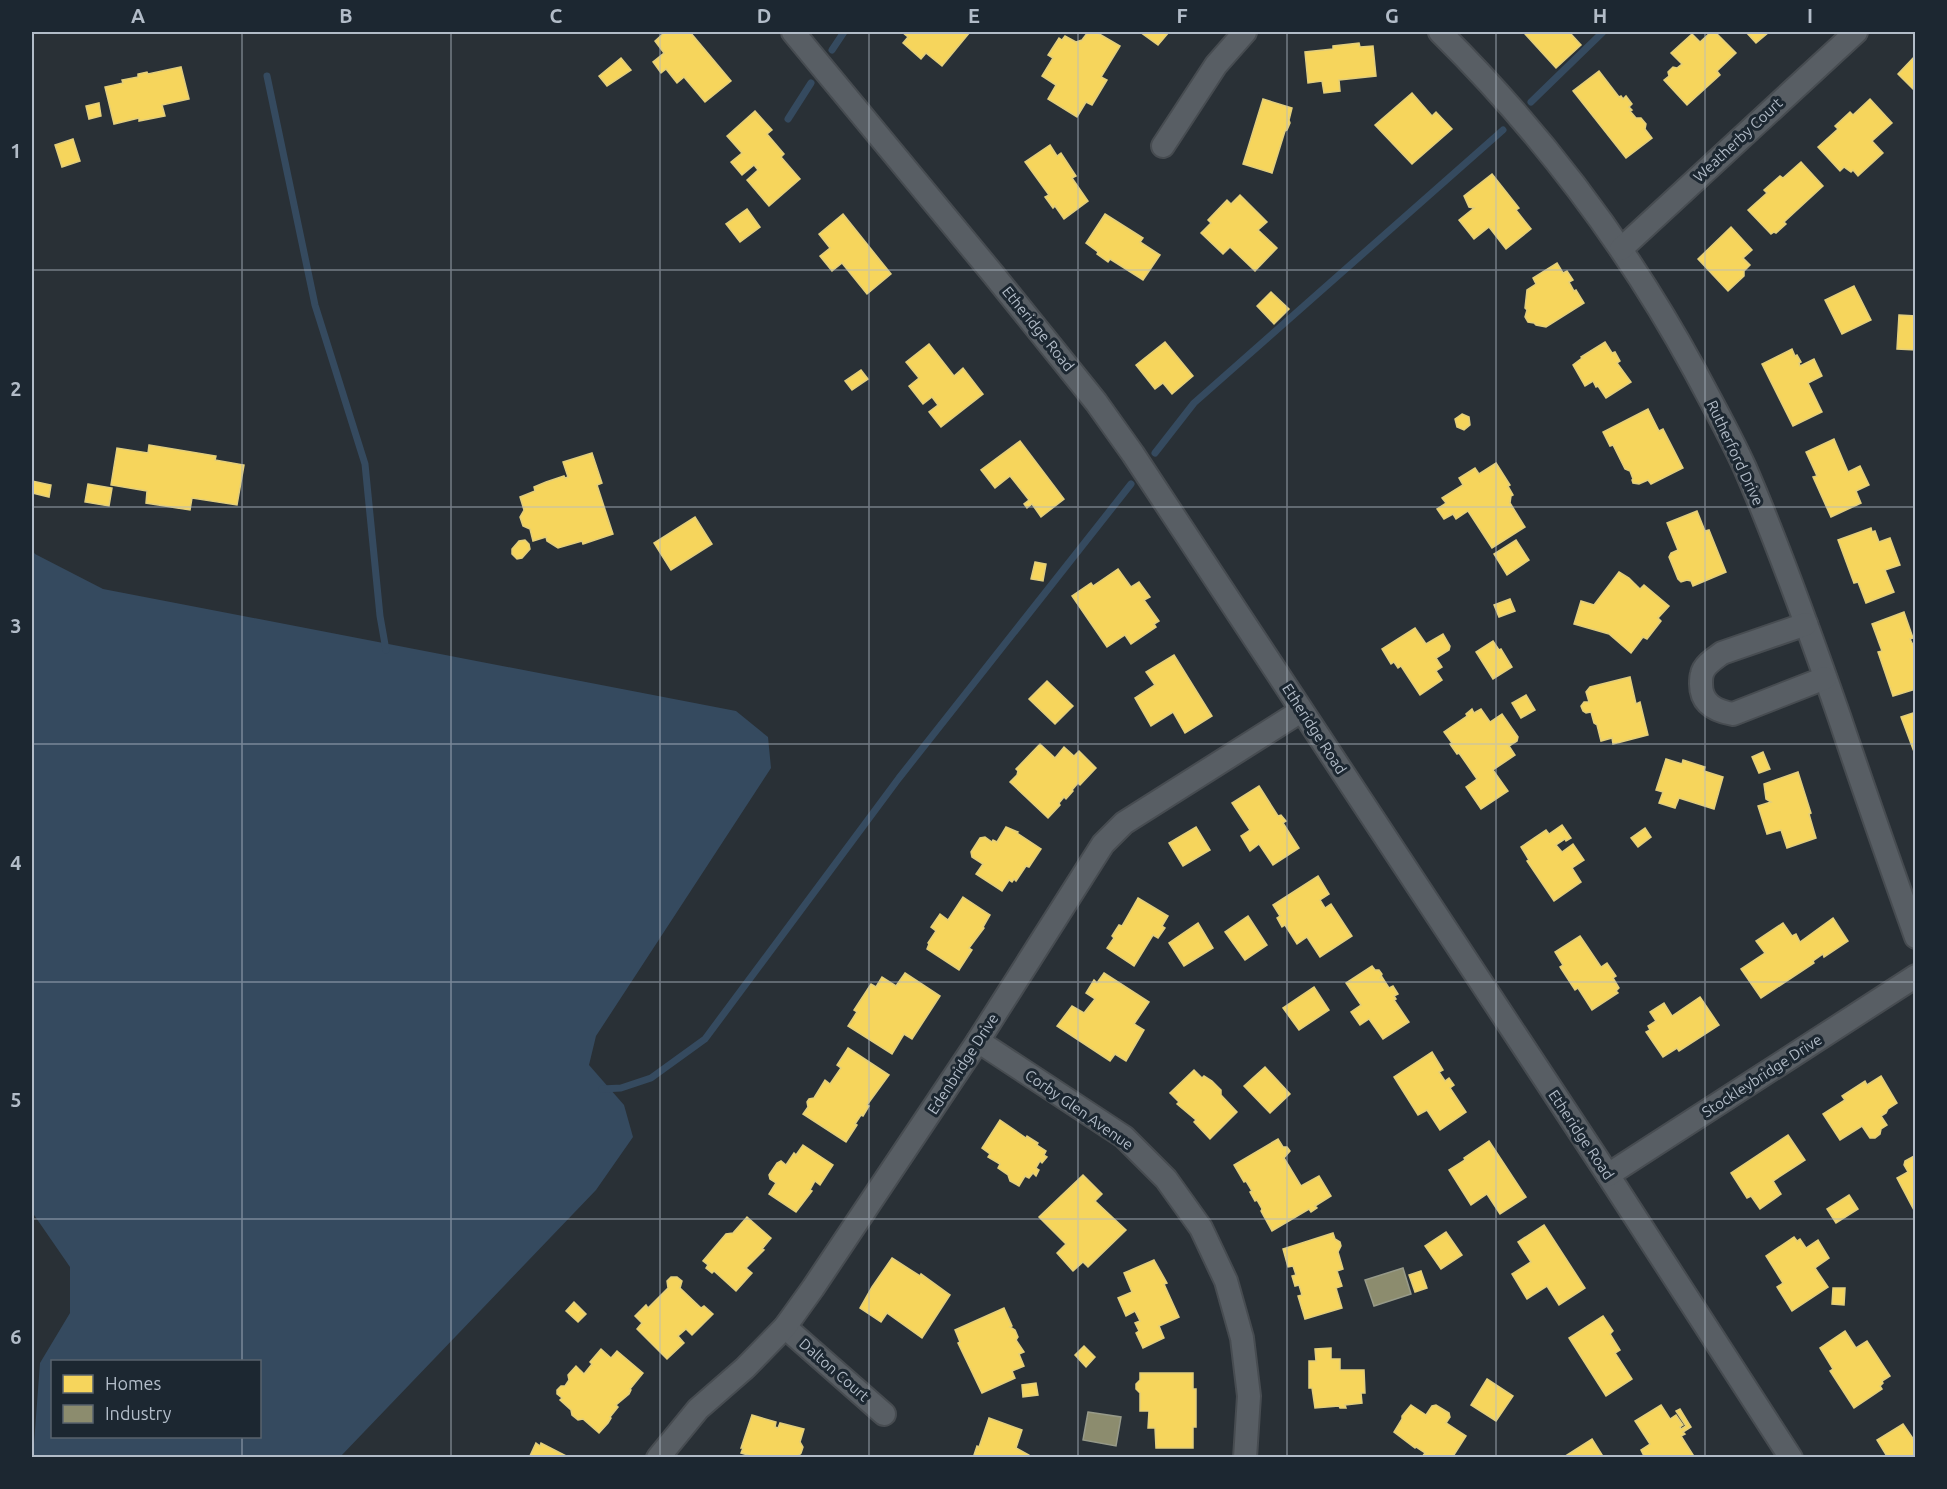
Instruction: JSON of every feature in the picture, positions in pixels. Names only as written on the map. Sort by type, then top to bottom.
[{"type":"street","name":"Etheridge Road","points":[[793,32],[1096,402],[1273,665],[1791,1458]]},
{"type":"street","points":[[1163,146],[1216,64],[1245,32]]},
{"type":"street","name":"Rutherford Drive","points":[[1440,32],[1545,146],[1621,249],[1673,332],[1710,399],[1744,467],[1786,570],[1916,937]]},
{"type":"street","name":"Weatherby Court","points":[[1621,249],[1856,32]]},
{"type":"street","points":[[1806,624],[1722,653],[1710,662],[1701,674],[1701,692],[1707,703],[1720,712],[1733,714],[1825,678]]},
{"type":"street","name":"Edenbridge Drive","points":[[658,1458],[698,1409],[745,1368],[785,1327],[839,1252],[978,1041],[1103,844],[1132,817],[1302,711]]},
{"type":"street","name":"Stockleybridge Drive","points":[[1608,1175],[1916,976]]},
{"type":"street","name":"Corby Glen Avenue","points":[[978,1041],[1124,1137],[1166,1179],[1201,1228],[1226,1281],[1242,1338],[1249,1396],[1247,1457]]},
{"type":"street","name":"Dalton Court","points":[[785,1327],[884,1414]]},
{"type":"water","points":[[32,550],[35,554],[103,589],[736,711],[768,737],[771,768],[596,1036],[589,1065],[624,1105],[633,1137],[596,1190],[340,1457],[33,1457],[40,1363],[70,1313],[70,1267],[32,1212]]},
{"type":"building: Homes","points":[[665,32],[690,32],[731,81],[705,102],[684,77],[677,83],[666,69],[661,73],[653,62],[664,53],[655,41]]},
{"type":"building: Homes","points":[[902,32],[970,32],[942,66],[926,53],[921,59],[903,43],[908,37]]},
{"type":"building: Homes","points":[[1088,32],[1096,32],[1120,46],[1101,77],[1107,80],[1092,105],[1086,102],[1077,117],[1048,99],[1056,85],[1042,76],[1053,58],[1048,55],[1059,38],[1062,40],[1065,36],[1076,42],[1082,40]]},
{"type":"building: Homes","points":[[1140,32],[1169,32],[1158,45]]},
{"type":"building: Homes","points":[[1528,32],[1571,32],[1581,45],[1556,68],[1525,34]]},
{"type":"building: Homes","points":[[1711,32],[1715,32],[1736,53],[1717,71],[1720,75],[1687,105],[1664,80],[1669,76],[1668,72],[1673,67],[1677,68],[1682,64],[1671,53],[1692,34],[1700,42]]},
{"type":"building: Homes","points":[[1746,32],[1769,32],[1756,43]]},
{"type":"building: Homes","points":[[1359,43],[1360,47],[1373,46],[1376,76],[1339,80],[1340,91],[1324,93],[1322,81],[1308,83],[1305,52]]},
{"type":"building: Homes","points":[[621,58],[631,70],[607,86],[599,76]]},
{"type":"building: Homes","points":[[1913,58],[1916,59],[1916,92],[1898,74]]},
{"type":"building: Homes","points":[[181,67],[189,99],[162,105],[165,116],[139,121],[139,118],[114,124],[105,87],[123,83],[122,80],[138,77],[138,74]]},
{"type":"building: Homes","points":[[1599,71],[1619,97],[1623,99],[1626,96],[1632,104],[1629,107],[1632,110],[1630,111],[1646,124],[1645,129],[1652,138],[1626,158],[1573,91]]},
{"type":"building: Homes","points":[[1412,93],[1432,116],[1436,112],[1452,129],[1412,164],[1375,125]]},
{"type":"building: Homes","points":[[1263,99],[1292,108],[1290,123],[1285,131],[1272,173],[1243,164]]},
{"type":"building: Homes","points":[[1870,99],[1892,123],[1872,141],[1883,153],[1858,176],[1853,170],[1851,172],[1844,167],[1840,171],[1818,147],[1838,129],[1835,126],[1850,112],[1853,115]]},
{"type":"building: Homes","points":[[99,103],[101,116],[89,119],[86,106]]},
{"type":"building: Homes","points":[[755,111],[772,130],[767,134],[784,154],[781,157],[800,179],[769,206],[747,180],[758,170],[754,165],[742,175],[731,162],[742,153],[727,136]]},
{"type":"building: Homes","points":[[73,139],[80,161],[62,167],[55,145]]},
{"type":"building: Homes","points":[[1050,145],[1057,156],[1061,153],[1076,176],[1072,178],[1088,201],[1064,219],[1045,197],[1049,195],[1025,162]]},
{"type":"building: Homes","points":[[1801,162],[1823,186],[1784,222],[1786,224],[1776,233],[1771,234],[1748,210],[1767,193],[1764,190],[1780,176],[1783,178]]},
{"type":"building: Homes","points":[[1492,174],[1519,208],[1516,210],[1531,229],[1506,249],[1489,227],[1474,239],[1459,220],[1474,208],[1469,207],[1464,196]]},
{"type":"building: Homes","points":[[1240,195],[1267,222],[1258,230],[1277,248],[1255,271],[1230,247],[1223,254],[1201,233],[1211,223],[1208,220],[1227,200],[1231,204]]},
{"type":"building: Homes","points":[[747,209],[760,227],[740,242],[726,224]]},
{"type":"building: Homes","points":[[843,214],[891,274],[867,294],[842,263],[832,271],[820,256],[830,248],[819,234]]},
{"type":"building: Homes","points":[[1105,214],[1143,238],[1140,242],[1160,255],[1143,280],[1110,259],[1108,262],[1086,243]]},
{"type":"building: Homes","points":[[1731,227],[1752,250],[1743,258],[1750,265],[1744,271],[1744,276],[1728,291],[1698,259]]},
{"type":"building: Homes","points":[[1557,263],[1563,273],[1567,271],[1573,280],[1569,282],[1584,303],[1546,327],[1528,322],[1525,317],[1527,290],[1536,284],[1533,278]]},
{"type":"building: Homes","points":[[1854,286],[1871,320],[1842,334],[1825,300]]},
{"type":"building: Homes","points":[[1271,292],[1289,309],[1274,324],[1257,306]]},
{"type":"building: Homes","points":[[1899,315],[1916,316],[1916,350],[1897,349]]},
{"type":"building: Homes","points":[[1165,342],[1193,376],[1172,394],[1163,383],[1155,389],[1136,365]]},
{"type":"building: Homes","points":[[1605,342],[1612,353],[1615,352],[1620,361],[1617,363],[1631,382],[1606,398],[1593,381],[1585,386],[1573,365],[1581,357]]},
{"type":"building: Homes","points":[[929,344],[954,376],[963,368],[983,394],[941,427],[929,412],[938,405],[932,397],[923,404],[909,386],[919,378],[906,362]]},
{"type":"building: Homes","points":[[1792,349],[1801,362],[1800,366],[1814,359],[1822,376],[1808,383],[1822,412],[1793,426],[1762,364]]},
{"type":"building: Homes","points":[[861,370],[868,379],[852,390],[845,381]]},
{"type":"building: Homes","points":[[1648,409],[1659,431],[1663,429],[1683,468],[1651,484],[1648,480],[1639,484],[1633,483],[1630,471],[1625,469],[1613,445],[1610,446],[1603,432]]},
{"type":"building: Homes","points":[[1462,414],[1469,417],[1470,425],[1464,430],[1457,427],[1455,419]]},
{"type":"building: Homes","points":[[1834,439],[1848,472],[1860,466],[1869,485],[1856,491],[1861,503],[1831,517],[1813,477],[1817,476],[1806,452]]},
{"type":"building: Homes","points":[[1020,441],[1064,499],[1041,517],[1032,504],[1027,508],[1024,504],[1029,500],[1010,476],[995,488],[981,470]]},
{"type":"building: Homes","points":[[149,445],[216,456],[215,460],[244,465],[237,505],[192,498],[190,510],[146,503],[147,491],[111,485],[117,448],[148,453]]},
{"type":"building: Homes","points":[[592,453],[602,483],[597,485],[613,534],[583,544],[582,541],[558,548],[547,541],[546,537],[533,541],[530,529],[523,526],[520,517],[524,510],[520,497],[535,491],[534,487],[546,482],[564,476],[568,477],[563,462]]},
{"type":"building: Homes","points":[[1496,463],[1510,485],[1508,486],[1513,495],[1510,503],[1525,527],[1492,548],[1468,511],[1456,519],[1453,514],[1444,519],[1437,509],[1446,503],[1442,498],[1463,485],[1459,478],[1475,468],[1479,474]]},
{"type":"building: Homes","points":[[32,481],[51,485],[49,497],[32,493]]},
{"type":"building: Homes","points":[[88,484],[112,488],[109,506],[85,502]]},
{"type":"building: Homes","points":[[1697,511],[1705,531],[1709,530],[1726,572],[1693,586],[1691,581],[1681,582],[1678,579],[1669,557],[1671,553],[1678,550],[1667,523]]},
{"type":"building: Homes","points":[[695,517],[712,544],[671,570],[654,543]]},
{"type":"building: Homes","points":[[1871,528],[1872,532],[1875,531],[1879,542],[1890,538],[1900,565],[1885,570],[1894,592],[1866,603],[1858,582],[1854,583],[1838,540]]},
{"type":"building: Homes","points":[[525,540],[530,549],[522,558],[517,559],[512,554],[512,549],[519,541]]},
{"type":"building: Homes","points":[[1516,540],[1529,560],[1507,575],[1494,554]]},
{"type":"building: Homes","points":[[1035,562],[1046,564],[1043,581],[1031,579]]},
{"type":"building: Homes","points":[[1118,569],[1131,587],[1139,582],[1150,597],[1144,600],[1159,621],[1154,624],[1156,627],[1131,644],[1125,635],[1107,647],[1072,596],[1091,583],[1093,586]]},
{"type":"building: Homes","points":[[1619,572],[1640,589],[1644,585],[1669,606],[1658,618],[1661,621],[1647,639],[1643,637],[1631,653],[1609,634],[1574,624],[1581,601],[1594,605]]},
{"type":"building: Homes","points":[[1510,599],[1515,611],[1499,617],[1494,605]]},
{"type":"building: Homes","points":[[1904,612],[1913,638],[1910,639],[1916,651],[1916,689],[1893,696],[1878,652],[1882,651],[1872,624]]},
{"type":"building: Homes","points":[[1415,628],[1426,644],[1443,634],[1450,646],[1449,650],[1436,658],[1442,667],[1436,671],[1442,680],[1420,695],[1401,666],[1398,668],[1394,662],[1391,664],[1382,649]]},
{"type":"building: Homes","points":[[1493,641],[1512,667],[1493,679],[1476,652]]},
{"type":"building: Homes","points":[[1174,655],[1212,716],[1185,733],[1173,712],[1151,726],[1135,698],[1155,685],[1146,672]]},
{"type":"building: Homes","points":[[1630,677],[1636,704],[1640,702],[1648,735],[1613,744],[1612,738],[1601,741],[1591,712],[1586,713],[1581,706],[1584,702],[1589,702],[1586,692],[1590,687]]},
{"type":"building: Homes","points":[[1047,681],[1073,706],[1055,724],[1029,699]]},
{"type":"building: Homes","points":[[1526,695],[1535,710],[1521,718],[1512,703]]},
{"type":"building: Homes","points":[[1472,709],[1474,713],[1481,709],[1490,722],[1502,714],[1518,737],[1517,741],[1509,746],[1515,755],[1493,770],[1508,791],[1481,809],[1466,787],[1477,779],[1459,753],[1457,754],[1444,732],[1467,716],[1466,714]]},
{"type":"building: Homes","points":[[1916,712],[1916,757],[1901,717]]},
{"type":"building: Homes","points":[[1040,744],[1055,758],[1064,747],[1074,756],[1079,751],[1096,768],[1080,785],[1078,783],[1066,799],[1064,797],[1048,818],[1010,782],[1017,775],[1016,769]]},
{"type":"building: Homes","points":[[1763,752],[1770,769],[1759,773],[1752,757]]},
{"type":"building: Homes","points":[[1666,759],[1682,764],[1683,760],[1705,767],[1704,771],[1723,777],[1714,809],[1679,798],[1675,808],[1659,803],[1663,792],[1656,790]]},
{"type":"building: Homes","points":[[1798,772],[1816,838],[1787,848],[1781,830],[1767,834],[1758,806],[1771,802],[1766,799],[1764,784]]},
{"type":"building: Homes","points":[[1259,786],[1278,816],[1281,815],[1286,821],[1283,823],[1299,848],[1273,865],[1259,844],[1250,851],[1241,836],[1250,830],[1232,803]]},
{"type":"building: Homes","points":[[1562,825],[1571,838],[1556,845],[1562,852],[1573,844],[1584,860],[1572,868],[1581,882],[1554,901],[1527,861],[1529,860],[1521,847],[1546,830],[1549,834]]},
{"type":"building: Homes","points":[[1006,827],[1018,832],[1041,849],[1016,881],[1009,880],[1002,891],[976,874],[983,864],[972,857],[971,852],[980,838],[985,837],[992,842],[993,840],[997,842]]},
{"type":"building: Homes","points":[[1196,827],[1210,850],[1183,866],[1169,843]]},
{"type":"building: Homes","points":[[1645,828],[1651,837],[1638,847],[1631,838]]},
{"type":"building: Homes","points":[[1318,876],[1329,894],[1320,900],[1325,908],[1331,904],[1352,936],[1320,957],[1307,937],[1297,944],[1285,925],[1282,927],[1277,918],[1280,916],[1273,905]]},
{"type":"building: Homes","points":[[963,897],[990,915],[984,928],[969,948],[972,950],[959,970],[927,949],[936,931],[931,927],[940,914],[948,920]]},
{"type":"building: Homes","points":[[1138,898],[1168,916],[1162,926],[1165,928],[1158,938],[1153,935],[1134,966],[1107,948],[1114,938],[1112,936],[1119,925],[1122,926]]},
{"type":"building: Homes","points":[[1248,916],[1267,945],[1245,960],[1225,932]]},
{"type":"building: Homes","points":[[1833,918],[1848,941],[1824,957],[1823,954],[1813,961],[1814,963],[1761,998],[1741,969],[1765,953],[1756,941],[1783,923],[1792,936],[1796,934],[1800,942]]},
{"type":"building: Homes","points":[[1198,923],[1213,948],[1184,966],[1169,943]]},
{"type":"building: Homes","points":[[1580,936],[1601,967],[1607,963],[1616,976],[1613,978],[1619,988],[1616,991],[1618,993],[1592,1010],[1578,988],[1575,990],[1560,967],[1563,965],[1555,952]]},
{"type":"building: Homes","points":[[1372,966],[1375,970],[1379,970],[1382,974],[1380,979],[1382,977],[1389,988],[1393,986],[1398,994],[1394,996],[1396,999],[1394,1000],[1409,1022],[1383,1039],[1369,1019],[1360,1025],[1351,1012],[1361,1005],[1346,983]]},
{"type":"building: Homes","points":[[905,973],[940,996],[912,1039],[904,1034],[892,1054],[848,1026],[857,1012],[854,1010],[871,984],[876,987],[882,977],[896,986]]},
{"type":"building: Homes","points":[[1104,973],[1149,1002],[1134,1024],[1144,1030],[1126,1061],[1115,1054],[1110,1061],[1057,1026],[1072,1006],[1084,1013],[1095,999],[1086,993],[1094,980],[1097,983]]},
{"type":"building: Homes","points":[[1314,987],[1329,1010],[1299,1030],[1283,1008]]},
{"type":"building: Homes","points":[[1700,997],[1719,1025],[1679,1051],[1677,1048],[1663,1057],[1646,1032],[1650,1030],[1648,1026],[1656,1021],[1650,1012],[1664,1003],[1672,1016]]},
{"type":"building: Homes","points":[[848,1048],[889,1075],[867,1105],[869,1106],[855,1124],[857,1125],[846,1142],[803,1114],[808,1107],[809,1099],[814,1098],[825,1080],[830,1084],[841,1068],[837,1065]]},
{"type":"building: Homes","points":[[1432,1052],[1443,1070],[1439,1072],[1445,1081],[1449,1078],[1454,1085],[1450,1088],[1466,1112],[1440,1130],[1427,1110],[1418,1115],[1394,1077]]},
{"type":"building: Homes","points":[[1265,1067],[1290,1094],[1270,1113],[1244,1086]]},
{"type":"building: Homes","points":[[1194,1070],[1202,1078],[1204,1076],[1212,1081],[1237,1112],[1210,1139],[1194,1122],[1196,1120],[1177,1104],[1179,1102],[1170,1093]]},
{"type":"building: Homes","points":[[1881,1076],[1897,1103],[1881,1116],[1887,1125],[1875,1138],[1870,1138],[1862,1126],[1840,1140],[1823,1114],[1845,1100],[1842,1096],[1865,1081],[1867,1085]]},
{"type":"building: Homes","points":[[1000,1120],[1026,1138],[1027,1136],[1038,1143],[1037,1145],[1046,1151],[1044,1155],[1047,1157],[1042,1163],[1040,1161],[1036,1168],[1039,1170],[1036,1176],[1033,1173],[1029,1178],[1025,1176],[1019,1186],[1010,1181],[1008,1175],[998,1168],[1000,1164],[988,1157],[990,1154],[982,1148]]},
{"type":"building: Homes","points":[[1788,1135],[1805,1160],[1773,1181],[1781,1194],[1760,1209],[1751,1196],[1747,1198],[1731,1173]]},
{"type":"building: Homes","points":[[1278,1139],[1283,1147],[1287,1147],[1290,1151],[1284,1158],[1301,1186],[1319,1176],[1331,1196],[1315,1206],[1317,1208],[1311,1212],[1309,1209],[1272,1231],[1257,1200],[1255,1201],[1250,1192],[1252,1191],[1234,1165]]},
{"type":"building: Homes","points":[[1489,1141],[1526,1197],[1500,1214],[1487,1194],[1471,1205],[1449,1170]]},
{"type":"building: Homes","points":[[803,1145],[833,1165],[820,1185],[815,1181],[810,1190],[812,1191],[796,1212],[769,1194],[776,1183],[770,1179],[769,1175],[777,1163],[781,1161],[786,1165]]},
{"type":"building: Homes","points":[[1916,1155],[1915,1212],[1897,1178],[1908,1172],[1904,1165],[1905,1161]]},
{"type":"building: Homes","points":[[1083,1175],[1102,1194],[1095,1201],[1126,1230],[1088,1267],[1083,1262],[1073,1271],[1057,1253],[1066,1244],[1039,1217]]},
{"type":"building: Homes","points":[[1849,1195],[1858,1209],[1836,1223],[1827,1209]]},
{"type":"building: Homes","points":[[747,1217],[771,1238],[762,1249],[764,1250],[746,1268],[752,1273],[736,1291],[714,1271],[712,1273],[706,1268],[708,1265],[703,1261],[726,1234],[733,1233]]},
{"type":"building: Homes","points":[[1544,1225],[1585,1288],[1559,1305],[1547,1286],[1527,1299],[1512,1274],[1531,1262],[1518,1242]]},
{"type":"building: Homes","points":[[1446,1232],[1462,1255],[1441,1269],[1425,1246]]},
{"type":"building: Homes","points":[[1333,1233],[1341,1246],[1338,1252],[1343,1269],[1337,1271],[1342,1286],[1336,1288],[1342,1308],[1305,1319],[1298,1296],[1302,1295],[1299,1285],[1295,1286],[1292,1276],[1296,1275],[1293,1266],[1288,1267],[1283,1249]]},
{"type":"building: Homes","points":[[1794,1237],[1797,1241],[1800,1239],[1806,1248],[1818,1240],[1829,1258],[1815,1268],[1828,1287],[1792,1311],[1777,1287],[1783,1283],[1766,1256]]},
{"type":"building: Homes","points":[[892,1258],[920,1276],[921,1274],[950,1295],[922,1338],[887,1313],[881,1322],[860,1308]]},
{"type":"building: Homes","points":[[1154,1260],[1167,1283],[1164,1284],[1179,1317],[1159,1326],[1164,1338],[1143,1348],[1136,1333],[1139,1331],[1135,1323],[1140,1321],[1135,1311],[1126,1316],[1118,1298],[1132,1292],[1124,1273]]},
{"type":"building: Homes","points":[[1421,1271],[1427,1288],[1415,1292],[1409,1275]]},
{"type":"building: Homes","points":[[671,1277],[677,1277],[682,1281],[680,1288],[701,1308],[704,1306],[713,1314],[692,1335],[686,1329],[678,1336],[684,1343],[667,1359],[637,1329],[642,1323],[635,1316],[646,1305],[648,1308],[668,1288],[667,1281]]},
{"type":"building: Homes","points":[[1833,1288],[1845,1288],[1844,1305],[1832,1304]]},
{"type":"building: Homes","points":[[574,1302],[586,1314],[578,1322],[566,1311]]},
{"type":"building: Homes","points":[[1004,1308],[1012,1326],[1010,1327],[1015,1330],[1018,1337],[1016,1340],[1024,1352],[1019,1354],[1024,1366],[1012,1371],[1015,1378],[982,1393],[958,1343],[960,1342],[955,1330]]},
{"type":"building: Homes","points":[[1603,1316],[1613,1331],[1610,1334],[1620,1350],[1615,1353],[1632,1379],[1606,1396],[1569,1338]]},
{"type":"building: Homes","points":[[1845,1331],[1856,1348],[1867,1341],[1890,1376],[1882,1381],[1880,1386],[1882,1389],[1854,1408],[1830,1371],[1833,1369],[1820,1348]]},
{"type":"building: Homes","points":[[1084,1346],[1095,1357],[1086,1367],[1075,1355]]},
{"type":"building: Homes","points":[[1331,1348],[1331,1359],[1340,1359],[1340,1370],[1364,1370],[1365,1393],[1361,1393],[1362,1403],[1345,1405],[1346,1408],[1339,1406],[1315,1408],[1312,1388],[1309,1388],[1309,1361],[1316,1361],[1315,1349]]},
{"type":"building: Homes","points":[[601,1349],[611,1358],[617,1351],[643,1373],[630,1389],[629,1394],[616,1405],[618,1407],[599,1433],[583,1419],[578,1420],[572,1415],[571,1410],[560,1400],[562,1398],[557,1394],[557,1390],[565,1386],[569,1380],[568,1375],[576,1366],[584,1374]]},
{"type":"building: Homes","points":[[1140,1373],[1193,1373],[1193,1389],[1196,1389],[1196,1427],[1193,1427],[1193,1448],[1156,1448],[1155,1428],[1148,1428],[1149,1411],[1140,1411],[1140,1393],[1136,1389],[1136,1384],[1140,1380]]},
{"type":"building: Homes","points":[[1487,1379],[1513,1396],[1496,1421],[1471,1405]]},
{"type":"building: Homes","points":[[1036,1383],[1038,1395],[1023,1397],[1022,1385]]},
{"type":"building: Homes","points":[[1411,1405],[1426,1415],[1432,1406],[1436,1405],[1449,1413],[1450,1417],[1446,1423],[1466,1436],[1452,1458],[1424,1458],[1422,1457],[1425,1453],[1394,1432]]},
{"type":"building: Homes","points":[[1661,1405],[1670,1419],[1676,1415],[1683,1425],[1681,1429],[1686,1426],[1676,1411],[1680,1409],[1691,1427],[1681,1436],[1695,1458],[1645,1458],[1641,1450],[1650,1444],[1635,1421]]},
{"type":"building: Homes","points":[[752,1415],[776,1422],[775,1427],[778,1428],[780,1423],[804,1429],[800,1442],[803,1447],[801,1453],[796,1458],[750,1458],[751,1456],[741,1453]]},
{"type":"building: Homes","points":[[989,1418],[1022,1430],[1016,1448],[1029,1455],[1028,1458],[975,1458],[977,1446],[979,1447]]},
{"type":"building: Homes","points":[[1903,1424],[1916,1443],[1916,1458],[1888,1458],[1877,1440]]},
{"type":"building: Homes","points":[[1592,1439],[1604,1458],[1564,1457]]},
{"type":"building: Homes","points":[[536,1443],[540,1446],[541,1443],[570,1458],[529,1458]]},
{"type":"building: Industry","points":[[1403,1268],[1411,1294],[1374,1306],[1365,1280]]},
{"type":"building: Industry","points":[[1088,1412],[1121,1417],[1116,1446],[1083,1440]]},
{"type":"waterway","points":[[832,50],[844,32]]},
{"type":"waterway","points":[[1531,102],[1603,32]]},
{"type":"waterway","points":[[267,76],[315,305],[365,464],[380,616],[386,650]]},
{"type":"waterway","points":[[788,119],[811,83]]},
{"type":"waterway","points":[[1155,453],[1194,403],[1503,130]]},
{"type":"waterway","points":[[602,1089],[621,1088],[651,1078],[705,1039],[899,778],[1131,484]]}]
